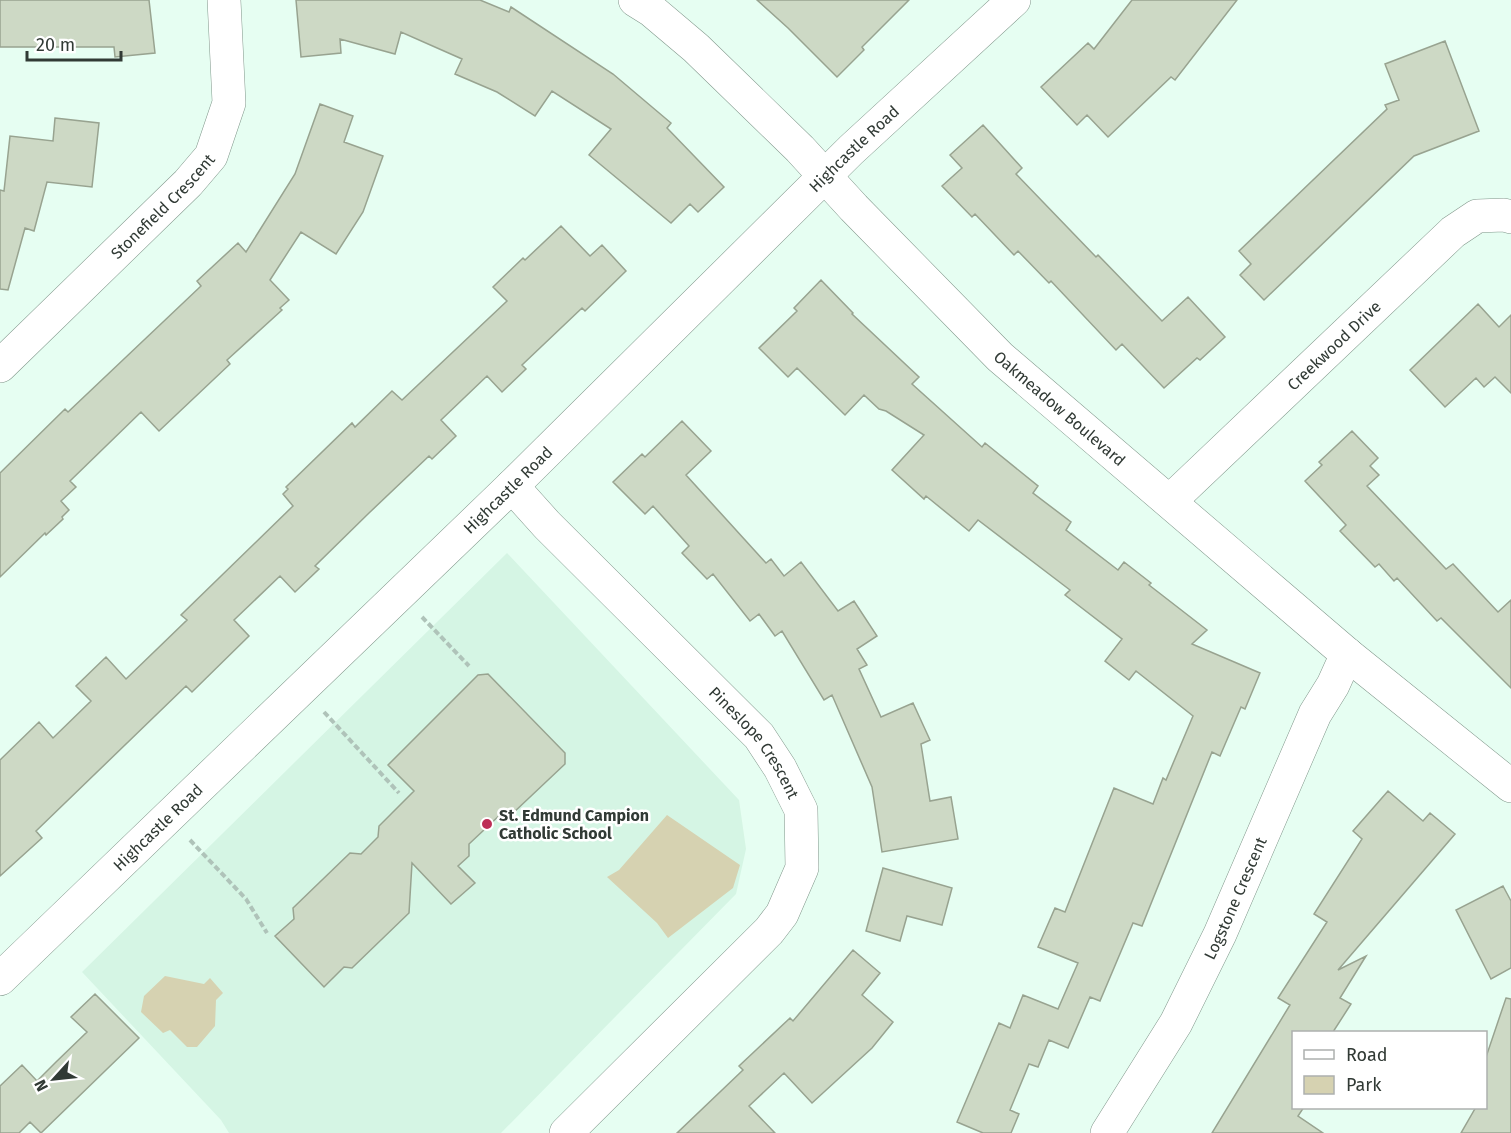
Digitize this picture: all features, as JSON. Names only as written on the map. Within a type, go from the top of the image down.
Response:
[{"type":"street","name":"Stonefield Crescent","points":[[0,366],[188,183],[211,156],[229,103],[224,0]]},
{"type":"street","name":"Oakmeadow Boulevard","points":[[635,0],[651,10],[696,48],[827,176],[854,208],[1000,357],[1347,654],[1511,786]]},
{"type":"street","name":"Highcastle Road","points":[[0,979],[512,486],[851,150],[1014,0]]},
{"type":"street","name":"Creekwood Drive","points":[[1170,501],[1453,232],[1477,216],[1511,217]]},
{"type":"street","name":"Pineslope Crescent","points":[[512,486],[547,525],[759,736],[780,768],[801,810],[802,868],[782,914],[769,931],[566,1133]]},
{"type":"street","name":"Logstone Crescent","points":[[1107,1133],[1176,1023],[1220,934],[1315,714],[1333,685],[1347,654]]},
{"type":"path","points":[[399,594],[469,666]]},
{"type":"path","points":[[302,688],[399,793]]},
{"type":"path","points":[[169,817],[246,899],[267,933]]},
{"type":"shaded area","name":"St. Edmund Campion Catholic School","points":[[507,553],[739,800],[746,849],[736,894],[501,1133],[229,1133],[221,1120],[82,972]]},
{"type":"green space","points":[[667,815],[740,865],[733,888],[668,938],[657,923],[607,877],[619,870]]},
{"type":"green space","points":[[165,976],[204,984],[210,978],[223,993],[216,1000],[215,1026],[197,1047],[187,1047],[170,1030],[163,1033],[141,1012],[144,996]]},
{"type":"building","points":[[0,0],[149,0],[155,53],[115,57],[114,47],[0,47]]},
{"type":"building","points":[[296,0],[480,0],[509,12],[511,7],[613,74],[671,123],[667,128],[724,187],[698,212],[690,204],[671,223],[589,155],[611,129],[552,91],[535,116],[497,92],[455,74],[462,59],[401,32],[395,54],[340,39],[341,53],[301,57]]},
{"type":"building","points":[[757,0],[909,0],[862,47],[864,50],[837,77]]},
{"type":"building","points":[[1132,0],[1237,0],[1175,80],[1171,77],[1108,137],[1087,115],[1077,125],[1041,87],[1088,43],[1094,49]]},
{"type":"building","points":[[1445,41],[1479,131],[1414,156],[1264,300],[1240,275],[1251,264],[1239,251],[1387,109],[1385,105],[1399,100],[1385,64]]},
{"type":"building","points":[[320,104],[353,116],[344,142],[383,156],[363,212],[336,254],[301,232],[270,280],[289,300],[280,308],[282,310],[227,360],[230,364],[159,431],[141,412],[70,481],[76,487],[61,501],[69,510],[62,517],[63,519],[46,535],[45,533],[0,577],[0,473],[65,409],[68,412],[201,286],[197,281],[238,243],[246,252],[295,174]]},
{"type":"building","points":[[55,118],[99,123],[92,187],[47,182],[34,231],[25,228],[8,290],[0,289],[0,190],[4,191],[10,136],[53,141]]},
{"type":"building","points":[[983,125],[1022,168],[1016,174],[1162,321],[1188,297],[1225,337],[1200,360],[1197,358],[1164,388],[1122,344],[1116,350],[1051,281],[1049,283],[1018,251],[1014,255],[975,214],[972,217],[942,186],[962,168],[950,155]]},
{"type":"building","points":[[561,226],[590,256],[602,245],[626,271],[585,311],[582,308],[522,365],[526,369],[502,392],[487,376],[441,420],[456,436],[432,459],[429,456],[369,513],[315,566],[319,569],[295,592],[280,576],[234,620],[249,636],[192,692],[186,686],[36,831],[42,838],[0,876],[0,760],[39,722],[53,738],[91,701],[76,686],[106,657],[126,679],[187,620],[181,615],[293,506],[283,494],[288,489],[286,487],[352,423],[355,427],[392,391],[402,400],[507,301],[493,287]]},
{"type":"building","points":[[821,280],[852,314],[919,377],[912,384],[982,447],[985,443],[1038,486],[1033,493],[1071,522],[1066,530],[1118,570],[1124,562],[1151,583],[1149,585],[1207,630],[1192,644],[1260,673],[1245,709],[1241,707],[1220,756],[1212,752],[1142,926],[1133,923],[1100,1001],[1090,997],[1068,1048],[1049,1040],[1038,1067],[1029,1064],[1010,1110],[1019,1114],[1011,1133],[983,1133],[957,1122],[999,1023],[1010,1028],[1023,995],[1058,1009],[1078,963],[1038,947],[1055,908],[1065,912],[1114,788],[1153,804],[1163,778],[1166,780],[1193,716],[1136,671],[1129,680],[1105,661],[1122,639],[1065,595],[1070,590],[978,520],[969,531],[926,496],[924,499],[892,470],[924,435],[879,409],[864,395],[845,415],[797,368],[788,377],[759,348],[797,311],[794,308]]},
{"type":"building","points":[[1478,304],[1499,327],[1511,315],[1511,393],[1495,377],[1484,387],[1476,378],[1445,407],[1410,370]]},
{"type":"building","points":[[682,421],[711,451],[686,475],[766,563],[771,559],[784,576],[801,562],[838,611],[854,601],[877,636],[857,649],[867,665],[859,669],[881,717],[913,703],[930,740],[921,744],[930,801],[951,797],[958,839],[882,852],[872,787],[832,695],[824,700],[782,631],[775,636],[759,614],[750,621],[713,574],[707,579],[682,553],[689,546],[653,506],[645,514],[613,482],[642,454],[645,457]]},
{"type":"building","points":[[1352,431],[1378,458],[1370,466],[1379,475],[1367,486],[1446,569],[1453,564],[1498,612],[1511,600],[1511,688],[1441,618],[1437,621],[1397,578],[1394,581],[1379,564],[1375,567],[1340,531],[1346,525],[1305,481],[1322,465],[1319,462]]},
{"type":"building","points":[[488,674],[565,753],[565,764],[512,814],[502,813],[469,844],[469,856],[458,866],[475,883],[451,904],[412,863],[409,913],[352,968],[344,967],[324,987],[275,936],[294,919],[293,908],[350,853],[361,854],[378,837],[379,826],[414,791],[388,765],[478,675]]},
{"type":"building","points":[[1388,791],[1423,821],[1430,813],[1455,834],[1338,970],[1366,956],[1340,998],[1351,1004],[1334,1031],[1292,1031],[1292,1109],[1303,1109],[1298,1116],[1323,1133],[1212,1133],[1290,1005],[1278,998],[1327,922],[1314,914],[1362,839],[1353,831]]},
{"type":"building","points":[[883,868],[952,888],[942,925],[907,916],[900,941],[866,931]]},
{"type":"building","points":[[1503,886],[1511,901],[1511,968],[1491,979],[1456,910]]},
{"type":"building","points":[[853,950],[880,973],[862,995],[893,1022],[872,1048],[812,1103],[784,1073],[749,1106],[775,1133],[677,1133],[743,1070],[739,1066],[790,1018],[793,1021]]},
{"type":"building","points":[[95,994],[139,1038],[41,1133],[30,1122],[19,1133],[0,1133],[0,1086],[22,1065],[37,1081],[87,1032],[71,1017]]},
{"type":"building","points":[[1506,998],[1511,999],[1511,1133],[1461,1133],[1475,1109],[1487,1109],[1487,1054]]},
{"type":"place","name":"St. Edmund Campion Catholic School","points":[[487,824]]}]
